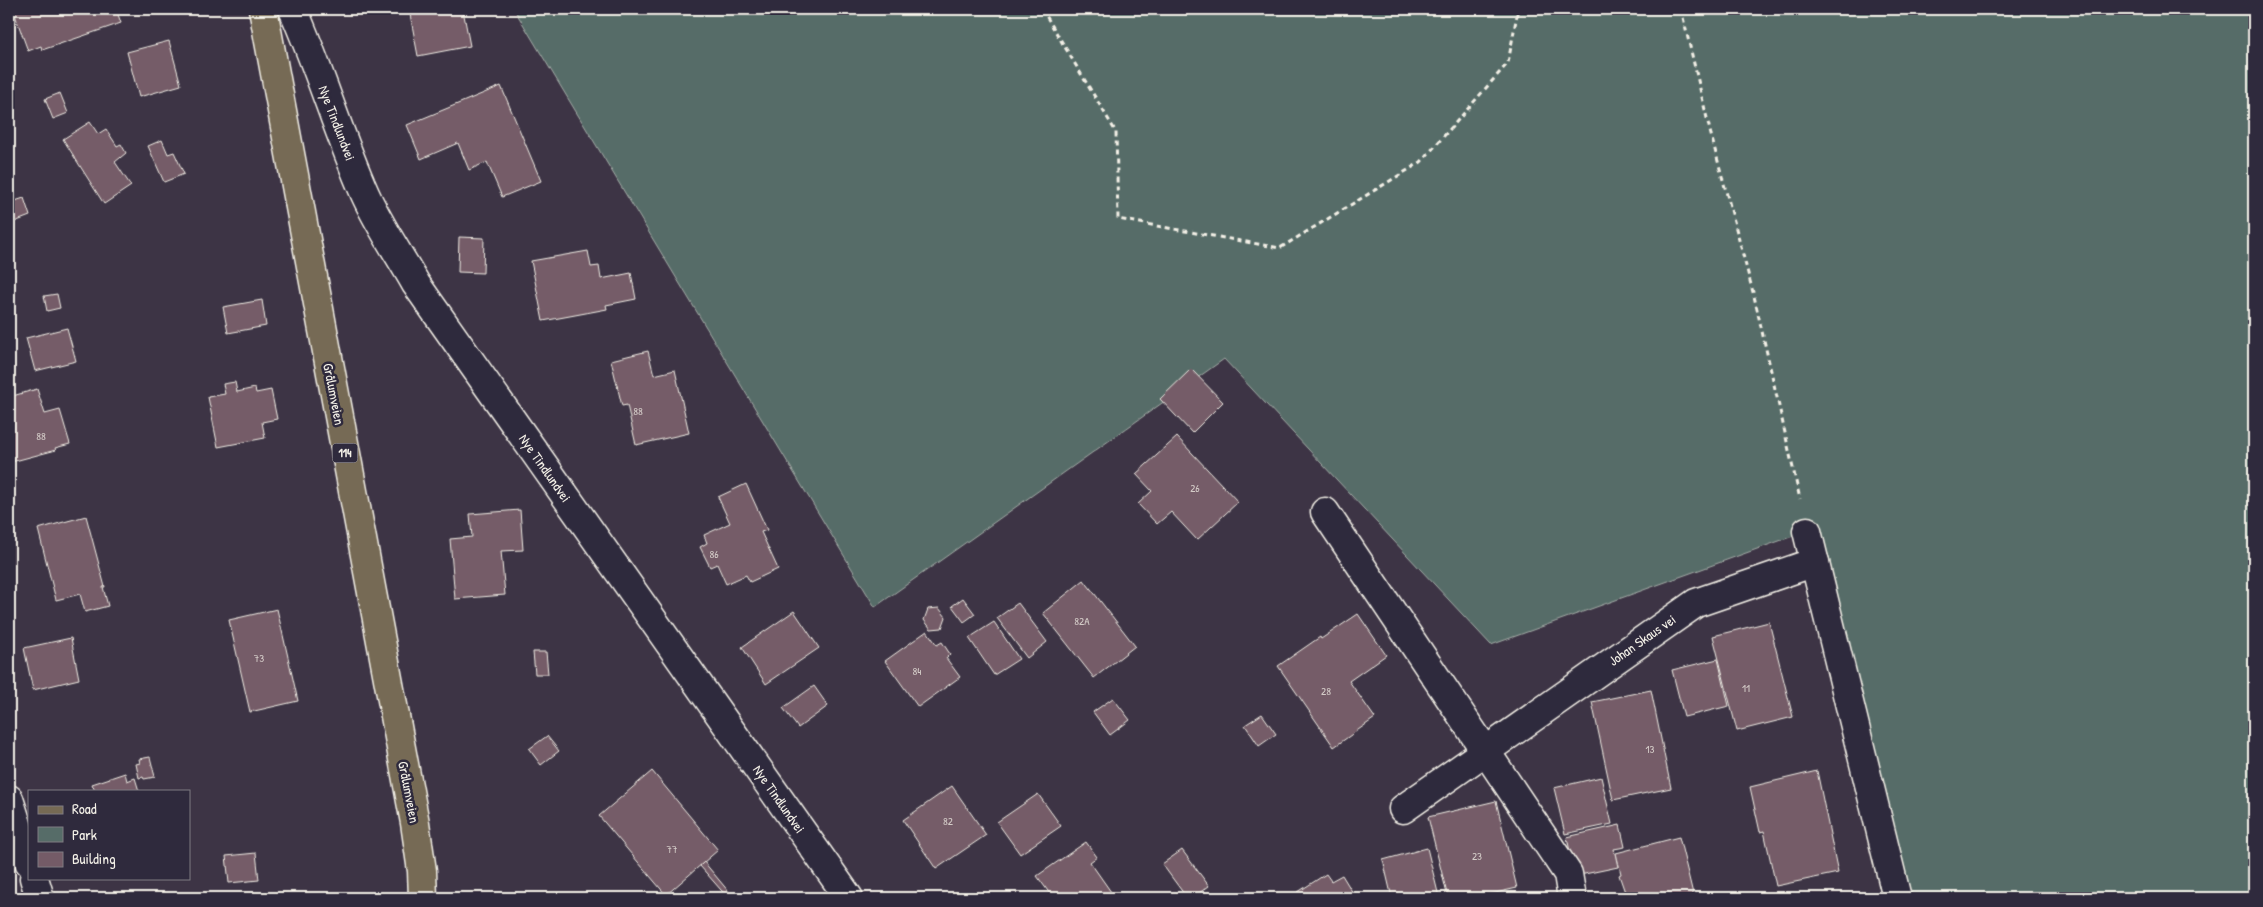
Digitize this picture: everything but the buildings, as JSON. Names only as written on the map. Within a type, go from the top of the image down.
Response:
[{"type":"main road","name":"Grålumveien","points":[[262,9],[415,822],[422,872],[423,898]]},
{"type":"street","name":"Nye Tindlundvei","points":[[293,9],[366,197],[416,284],[850,898]]},
{"type":"street","points":[[1325,512],[1568,874],[1572,898]]},
{"type":"street","points":[[1807,531],[1897,898]]},
{"type":"street","name":"Johan Skaus vei","points":[[1404,810],[1696,602],[1815,562]]},
{"type":"street","points":[[9,799],[28,859]]},
{"type":"street","points":[[35,880],[40,898]]},
{"type":"path","points":[[1042,9],[1116,132],[1118,219],[1280,248],[1420,162],[1508,63],[1518,9]]},
{"type":"path","points":[[1681,9],[1711,135],[1754,296],[1807,531]]},
{"type":"green space","points":[[514,9],[2254,9],[2254,898],[1897,898],[1807,531],[1491,645],[1224,359],[875,607]]}]
